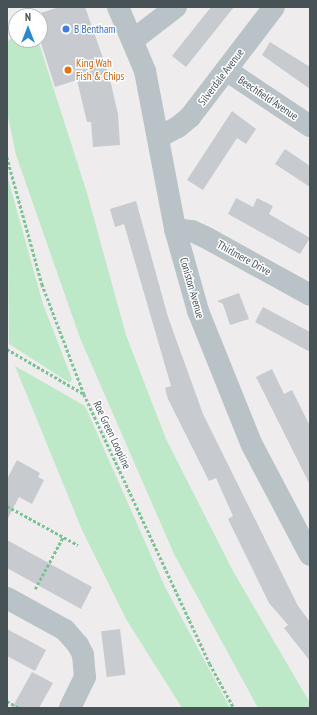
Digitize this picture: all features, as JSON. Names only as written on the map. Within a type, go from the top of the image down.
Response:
[{"type":"street","name":"Coniston Avenue","points":[[118,7],[145,71],[159,137],[175,229],[198,311],[223,379],[252,445],[310,555]]},
{"type":"street","points":[[133,40],[176,7]]},
{"type":"street","name":"Silverdale Avenue","points":[[159,137],[178,127],[190,117],[274,7]]},
{"type":"street","name":"Beechfield Avenue","points":[[226,70],[310,126]]},
{"type":"street","name":"Thirlmere Drive","points":[[175,229],[192,231],[205,237],[310,295]]},
{"type":"street","points":[[16,603],[66,630],[83,655],[85,677],[70,708]]},
{"type":"path","name":"Roe Green Loopline","points":[[7,157],[42,284],[84,394],[210,664],[234,708]]},
{"type":"path","points":[[7,349],[84,394]]},
{"type":"path","points":[[7,506],[78,545]]},
{"type":"path","points":[[16,603],[63,536]]},
{"type":"path","points":[[7,701],[19,708]]},
{"type":"green space","points":[[8,41],[8,48],[41,48],[87,193],[126,335],[166,439],[233,571],[310,703],[310,708],[258,708],[174,554],[80,338],[16,155],[7,112]]},
{"type":"green space","points":[[7,175],[43,304],[72,379],[70,383],[9,344]]},
{"type":"green space","points":[[15,366],[85,406],[165,587],[230,708],[182,708],[126,619],[82,530]]},
{"type":"building","points":[[59,7],[85,7],[109,75],[118,114],[120,145],[93,147],[91,122],[87,122],[77,80],[55,87],[43,48],[48,48],[48,11]]},
{"type":"building","points":[[211,7],[234,7],[186,67],[172,56]]},
{"type":"building","points":[[270,42],[310,67],[310,89],[262,55]]},
{"type":"building","points":[[232,111],[256,129],[246,144],[237,138],[203,190],[187,180]]},
{"type":"building","points":[[285,149],[310,166],[310,187],[275,164]]},
{"type":"building","points":[[236,198],[253,207],[257,198],[273,206],[269,214],[310,238],[300,254],[228,214]]},
{"type":"building","points":[[136,201],[168,317],[203,414],[298,606],[310,622],[310,661],[284,628],[288,625],[269,603],[228,519],[233,516],[216,478],[209,481],[168,399],[165,388],[171,386],[124,224],[115,227],[110,209]]},
{"type":"building","points":[[239,293],[249,319],[230,325],[223,304],[217,301]]},
{"type":"building","points":[[263,307],[310,332],[310,352],[255,322]]},
{"type":"building","points":[[272,369],[284,394],[292,390],[310,426],[310,485],[256,377]]},
{"type":"building","points":[[17,460],[40,473],[38,477],[44,480],[32,504],[19,497],[7,520],[7,479]]},
{"type":"building","points":[[7,540],[92,587],[81,609],[7,568]]},
{"type":"building","points":[[7,629],[46,650],[35,671],[7,656]]},
{"type":"building","points":[[120,629],[126,675],[107,677],[101,631]]},
{"type":"building","points":[[32,672],[53,683],[39,708],[12,708]]},
{"type":"place","name":"B Bentham","points":[[66,29]]},
{"type":"place","name":"King Wah Fish & Chips","points":[[68,70]]}]
